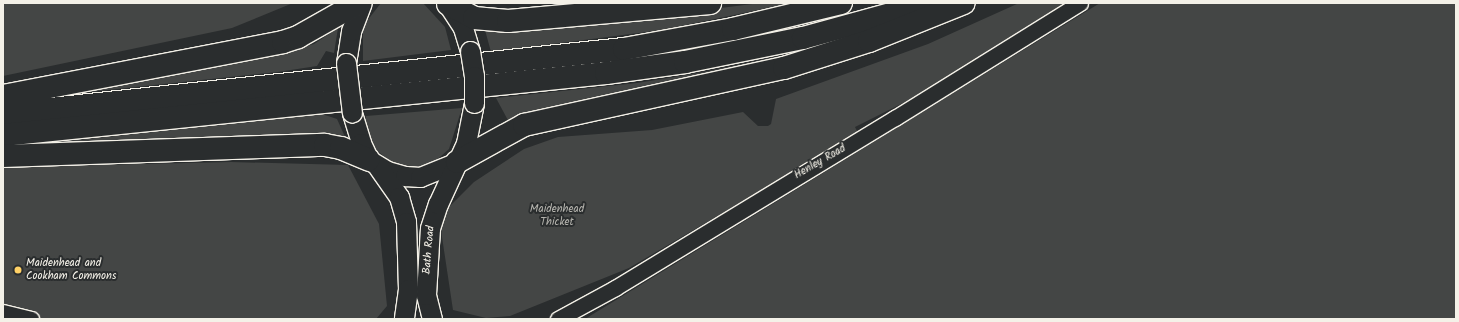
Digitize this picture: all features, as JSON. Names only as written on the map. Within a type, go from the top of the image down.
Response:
[{"type":"highway","points":[[3,96],[283,42],[298,37],[358,3]]},
{"type":"highway","points":[[448,3],[474,18],[508,21],[710,3]]},
{"type":"highway","points":[[3,114],[617,50],[733,29],[841,3]]},
{"type":"highway","points":[[3,135],[568,77],[685,62],[803,38],[931,3]]},
{"type":"highway","points":[[457,162],[524,125],[784,68],[869,41],[964,3]]},
{"type":"highway","points":[[3,156],[315,145],[341,148],[374,163]]},
{"type":"main road","name":"Bath Road","points":[[362,3],[351,31],[346,63],[352,113],[361,143],[399,197],[406,222],[408,289],[404,319]]},
{"type":"main road","name":"Bath Road","points":[[432,319],[426,295],[430,228],[436,208],[468,135],[474,103],[474,76],[470,51],[463,28],[448,3]]},
{"type":"main road","points":[[374,163],[395,174],[414,177],[438,171],[457,162]]},
{"type":"street","name":"Henley Road","points":[[558,319],[615,288],[895,118],[1080,3]]},
{"type":"street","points":[[3,312],[31,319]]},
{"type":"green space","points":[[3,3],[293,3],[232,28],[3,76]]},
{"type":"green space","points":[[381,3],[423,3],[445,27],[451,50],[363,61],[363,26]]},
{"type":"green space","points":[[760,3],[791,3],[662,30],[491,52],[485,30],[634,19]]},
{"type":"green space","name":"Maidenhead Thicket","points":[[1019,3],[1069,3],[919,95],[855,127],[858,133],[629,268],[510,316],[486,318],[453,310],[439,217],[474,182],[524,149],[558,137],[652,130],[743,112],[758,126],[768,126],[771,124],[776,99],[928,44]]},
{"type":"green space","points":[[1100,3],[1456,3],[1456,319],[585,319]]},
{"type":"green space","points":[[338,28],[334,53],[326,51],[317,66],[278,72],[70,94],[166,74],[260,59],[314,44]]},
{"type":"green space","points":[[812,49],[510,124],[496,98],[637,83],[699,73]]},
{"type":"green space","points":[[462,108],[449,149],[431,165],[398,168],[374,148],[362,130],[366,116]]},
{"type":"green space","points":[[322,114],[337,119],[346,139],[68,145],[68,141]]},
{"type":"green space","points":[[231,162],[348,165],[379,224],[387,306],[376,319],[3,319],[3,167]]},
{"type":"place","name":"Maidenhead and Cookham Commons","points":[[18,270]]}]
